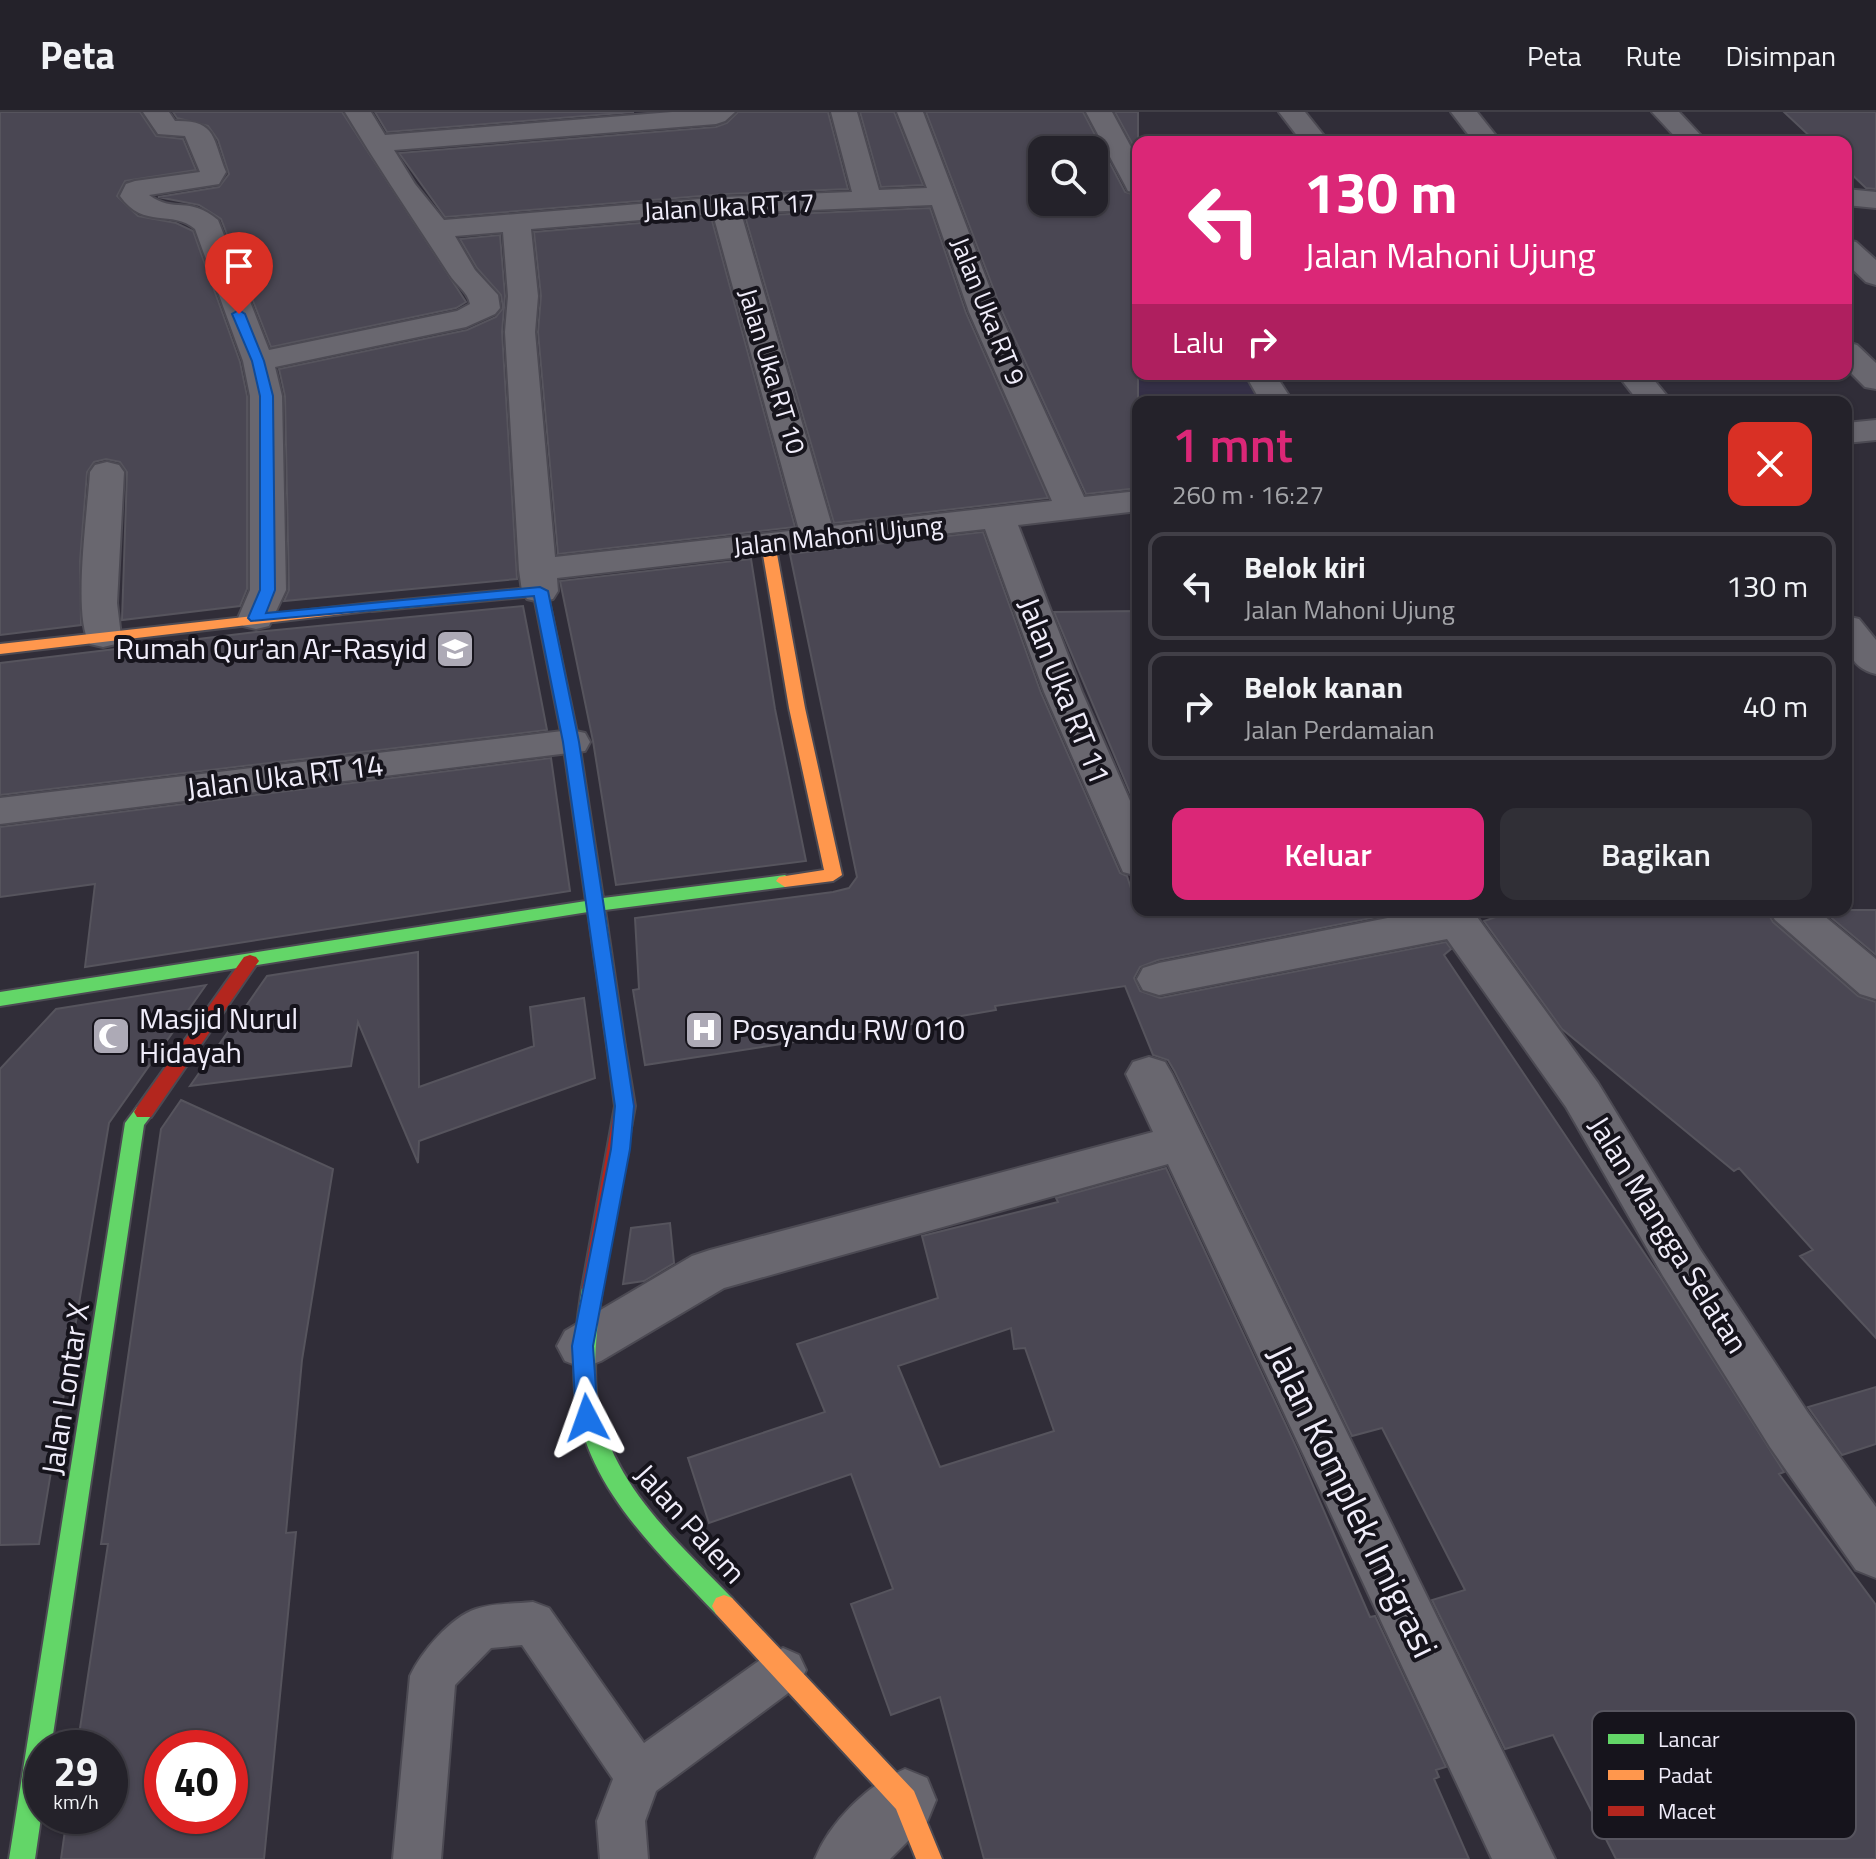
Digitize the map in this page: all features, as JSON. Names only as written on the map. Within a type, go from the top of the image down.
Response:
[{"type":"street","points":[[156,112],[167,129],[195,128],[213,172],[210,178],[195,183],[146,187],[136,190],[134,196],[155,212],[193,213],[202,218],[213,236],[247,340],[258,361],[267,409],[268,590],[256,618]]},
{"type":"street","points":[[258,361],[479,313],[485,308],[483,295],[463,274],[437,229],[404,188],[358,112]]},
{"type":"street","points":[[430,137],[516,112]]},
{"type":"street","points":[[376,144],[430,137],[505,136],[716,116],[723,115],[722,112]]},
{"type":"street","points":[[844,112],[868,200]]},
{"type":"street","name":"Jalan Uka RT 9","points":[[910,112],[984,312],[1072,508]]},
{"type":"street","points":[[1099,112],[1132,174]]},
{"type":"street","points":[[1292,112],[1311,136]]},
{"type":"street","points":[[1464,112],[1483,136]]},
{"type":"street","points":[[1665,112],[1688,136]]},
{"type":"street","name":"Jalan Uka RT 17","points":[[437,229],[516,220],[725,205],[942,196]]},
{"type":"street","points":[[1852,198],[1876,200]]},
{"type":"street","name":"Jalan Uka RT 10","points":[[725,205],[818,537]]},
{"type":"street","points":[[516,220],[523,296],[520,332],[539,581]]},
{"type":"street","points":[[1852,254],[1876,276]]},
{"type":"street","points":[[1852,357],[1876,380]]},
{"type":"street","points":[[1637,380],[1651,396]]},
{"type":"street","points":[[1852,432],[1876,430]]},
{"type":"street","points":[[103,636],[99,603],[107,472]]},
{"type":"street","name":"Jalan Mahoni Ujung","points":[[0,649],[539,581],[768,543],[1132,502]]},
{"type":"street","name":"Jalan Uka RT 11","points":[[998,517],[1039,636],[1092,765],[1132,849]]},
{"type":"street","points":[[0,999],[596,905],[833,875],[797,708],[768,543]]},
{"type":"street","name":"Jalan Palem","points":[[539,581],[571,742],[625,1106],[621,1149],[583,1346],[587,1418],[601,1462],[626,1501],[905,1800],[929,1859]]},
{"type":"street","points":[[1852,634],[1876,663]]},
{"type":"street","name":"Jalan Uka RT 14","points":[[0,811],[571,742]]},
{"type":"street","points":[[1159,979],[1452,916]]},
{"type":"street","name":"Jalan Mangga Selatan","points":[[1452,916],[1582,1095],[1739,1352],[1876,1552]]},
{"type":"street","points":[[1797,916],[1876,983]]},
{"type":"street","name":"Jalan Lontar X","points":[[22,1859],[135,1123],[162,1090],[250,961]]},
{"type":"street","name":"Jalan Komplek Imigrasi","points":[[1149,1074],[1524,1859]]},
{"type":"street","points":[[583,1346],[710,1271],[1182,1142]]},
{"type":"street","points":[[846,1859],[905,1800]]},
{"type":"lane","points":[[417,1859],[433,1676],[480,1628],[533,1623],[638,1775]]},
{"type":"lane","points":[[624,1859],[621,1821],[638,1775],[783,1670]]},
{"type":"shaded area","points":[[1131,293],[1132,380],[1253,380],[1262,396],[1132,396],[1132,482],[1078,487],[999,305]]},
{"type":"building","points":[[0,112],[140,112],[156,136],[183,139],[196,170],[125,181],[117,196],[138,216],[176,223],[193,231],[240,362],[247,396],[247,589],[240,606],[122,620],[127,472],[120,462],[106,459],[94,462],[87,472],[80,561],[81,625],[0,635]]},
{"type":"building","points":[[173,112],[342,112],[466,302],[456,308],[271,347],[221,219],[199,205],[158,197],[219,187],[229,174],[218,140],[208,126],[177,118]]},
{"type":"building","points":[[375,112],[634,112],[387,132]]},
{"type":"building","points":[[738,112],[828,112],[848,189],[725,194],[445,217],[399,153],[716,127],[727,123]]},
{"type":"building","points":[[860,112],[894,112],[923,185],[881,187]]},
{"type":"building","points":[[926,112],[1083,112],[1096,136],[1028,136],[1028,216],[1108,216],[1108,160],[1125,192],[1132,194],[1132,380],[1138,380],[1138,396],[1132,396],[1132,489],[1086,494],[1002,311]]},
{"type":"building","points":[[1115,112],[1138,112],[1138,136],[1132,136],[1132,143]]},
{"type":"building","points":[[1784,112],[1876,112],[1876,189],[1866,188],[1852,175],[1852,136],[1810,136]]},
{"type":"building","points":[[930,208],[966,313],[1048,498],[834,523],[745,216]]},
{"type":"building","points":[[711,217],[795,527],[558,554],[538,332],[541,296],[534,232]]},
{"type":"building","points":[[500,235],[505,296],[502,332],[517,579],[284,601],[289,590],[285,396],[279,369],[467,330],[496,317],[503,308],[501,295],[477,268],[460,239]]},
{"type":"building","points":[[983,532],[1041,693],[1120,873],[1127,876],[1132,891],[1132,916],[1382,916],[1158,960],[1140,967],[1134,978],[1140,991],[1160,998],[1446,942],[1451,949],[1444,955],[1659,1275],[1784,1472],[1779,1474],[1876,1605],[1876,1859],[1616,1859],[1606,1839],[1856,1839],[1856,1711],[1592,1711],[1592,1812],[1553,1735],[1505,1749],[1432,1600],[1465,1590],[1382,1428],[1352,1436],[1175,1072],[1168,1060],[1153,1055],[1125,986],[995,1006],[996,1010],[938,1020],[645,1065],[633,990],[639,989],[635,918],[833,892],[849,888],[857,877],[790,554]]},
{"type":"building","points":[[751,559],[775,709],[806,861],[616,885],[593,741],[560,581]]},
{"type":"building","points":[[523,606],[547,730],[0,795],[0,663],[256,632]]},
{"type":"building","points":[[1132,611],[1132,795],[1131,795],[1054,612]]},
{"type":"building","points":[[551,758],[570,891],[85,967],[95,884],[0,897],[0,827]]},
{"type":"building","points":[[1852,910],[1876,910],[1876,955],[1829,916],[1852,916]]},
{"type":"building","points":[[1499,916],[1770,916],[1858,996],[1876,1002],[1876,1338],[1800,1256],[1813,1250],[1739,1168],[1734,1171],[1562,1029],[1484,921]]},
{"type":"building","points":[[418,952],[419,1087],[534,1046],[530,1007],[584,998],[595,1078],[419,1141],[418,1163],[358,1022],[351,1066],[190,1086],[267,976]]},
{"type":"building","points":[[206,985],[109,1123],[39,1544],[0,1545],[0,1069],[56,1009]]},
{"type":"building","points":[[181,1100],[333,1169],[302,1360],[286,1533],[296,1532],[264,1859],[61,1859],[64,1834],[128,1834],[128,1730],[80,1730],[108,1544],[101,1544],[161,1129]]},
{"type":"building","points":[[1166,1168],[1298,1451],[1370,1617],[1375,1616],[1446,1767],[1436,1770],[1439,1777],[1434,1779],[1469,1859],[984,1859],[940,1697],[891,1715],[851,1604],[893,1589],[851,1474],[709,1523],[688,1458],[825,1412],[797,1344],[938,1298],[922,1236],[1058,1202],[1056,1198]],"holes":[[[1011,1328],[1014,1349],[1025,1348],[1054,1431],[940,1467],[898,1366]]]},
{"type":"building","points":[[670,1223],[674,1263],[644,1281],[623,1284],[631,1228]]},
{"type":"building","points":[[1876,1387],[1876,1444],[1842,1455],[1808,1407]]},
{"type":"traffic: fast","points":[[372,607],[540,591],[571,742],[616,1046]]},
{"type":"traffic: fast","points":[[0,999],[596,905],[785,881]]},
{"type":"traffic: fast","points":[[22,1859],[135,1123],[144,1112]]},
{"type":"traffic: fast","points":[[592,1288],[585,1345],[585,1393],[593,1433],[607,1468],[655,1532],[724,1606]]},
{"type":"traffic: slow","points":[[768,543],[797,708],[833,875],[785,881]]},
{"type":"traffic: slow","points":[[0,649],[372,607]]},
{"type":"traffic: slow","points":[[724,1606],[905,1800],[929,1859]]},
{"type":"traffic: jam","points":[[144,1112],[250,961]]},
{"type":"traffic: jam","points":[[592,1288],[625,1106],[616,1046]]},
{"type":"place","name":"Rumah Qur'an Ar-Rasyid","points":[[455,649]]},
{"type":"place","name":"Posyandu RW 010","points":[[704,1030]]},
{"type":"place","name":"Masjid Nurul Hidayah","points":[[111,1036]]},
{"type":"route","points":[[239,314],[258,361],[266,396],[268,590],[256,618],[540,591],[571,742],[625,1106],[621,1149],[583,1346],[587,1418]]}]
